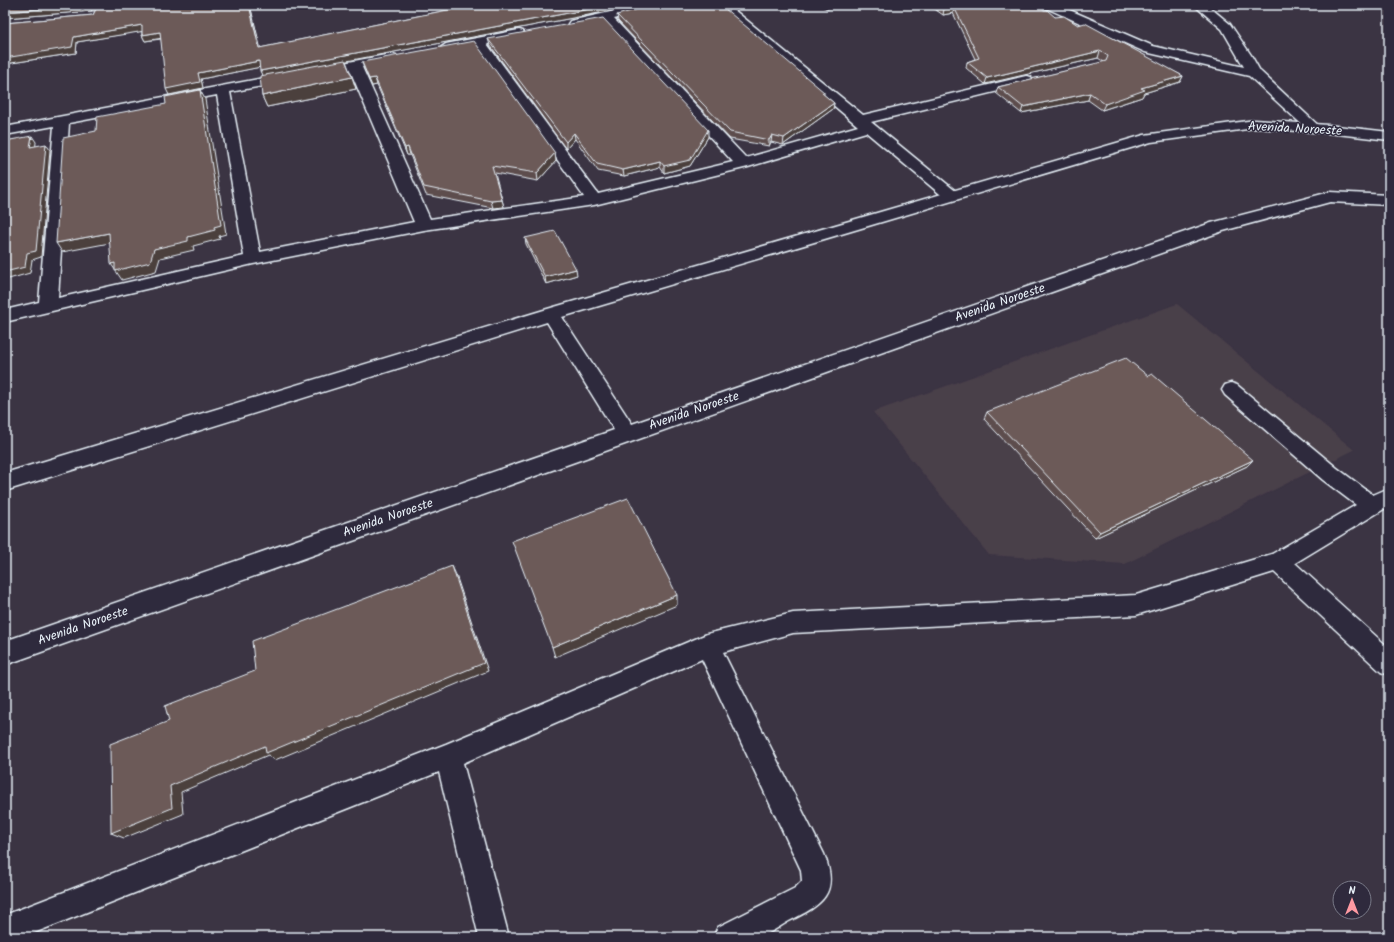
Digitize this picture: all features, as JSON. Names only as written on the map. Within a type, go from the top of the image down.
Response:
[{"type":"street","points":[[562,26],[607,18],[658,5]]},
{"type":"street","points":[[721,5],[952,196]]},
{"type":"street","points":[[1048,5],[1149,49],[1254,73]]},
{"type":"street","points":[[1200,5],[1226,27],[1246,55],[1254,73],[1314,128]]},
{"type":"street","points":[[607,18],[742,164]]},
{"type":"street","points":[[432,51],[532,32]]},
{"type":"street","points":[[479,42],[594,200]]},
{"type":"street","points":[[5,131],[223,89],[401,57]]},
{"type":"street","points":[[354,65],[424,225]]},
{"type":"street","points":[[5,316],[253,259],[424,225],[594,200],[742,164],[865,124],[1037,78]]},
{"type":"street","points":[[223,89],[253,259]]},
{"type":"street","points":[[48,305],[62,121]]},
{"type":"street","name":"Avenida Noroeste","points":[[5,482],[551,314],[1149,138],[1255,124],[1314,128],[1389,136]]},
{"type":"street","name":"Avenida Noroeste","points":[[5,653],[1217,227],[1330,197],[1389,200]]},
{"type":"street","points":[[551,314],[628,434]]},
{"type":"lane","points":[[1231,390],[1330,474],[1381,501]]},
{"type":"lane","points":[[5,930],[448,756],[707,645],[793,623],[1136,605],[1278,562],[1381,501]]},
{"type":"lane","points":[[1278,562],[1389,664]]},
{"type":"lane","points":[[707,645],[811,857],[817,878],[814,890],[805,898],[728,937]]},
{"type":"lane","points":[[448,756],[494,937]]},
{"type":"shaded area","points":[[1177,304],[1354,450],[1125,564],[989,555],[873,412]]},
{"type":"building","points":[[5,5],[86,5],[5,12]]},
{"type":"building","points":[[90,5],[249,5],[259,48],[472,5],[611,5],[260,71],[259,61],[198,73],[200,82],[166,89],[160,32],[142,35],[142,25],[74,37],[72,47],[5,58],[5,23],[93,15],[96,9]]},
{"type":"building","points":[[657,5],[661,8],[675,5],[704,5],[724,8],[824,92],[822,93],[834,103],[784,138],[772,135],[769,140],[730,132],[617,15]]},
{"type":"building","points":[[939,5],[1035,5],[1047,10],[1055,17],[1064,16],[1078,25],[1085,23],[1183,76],[1141,88],[1145,90],[1105,104],[1090,93],[1023,107],[998,87],[1106,61],[1108,56],[1100,51],[987,78],[967,62],[979,58],[954,7],[944,9]]},
{"type":"building","points":[[603,18],[708,130],[690,160],[664,166],[660,161],[623,170],[597,164],[574,133],[566,142],[488,39]]},
{"type":"building","points":[[474,41],[555,153],[537,173],[492,166],[502,200],[491,201],[424,187],[408,147],[405,148],[375,78],[369,79],[362,62]]},
{"type":"building","points":[[345,60],[352,77],[262,96],[260,76]]},
{"type":"building","points":[[200,90],[221,225],[214,227],[215,230],[188,237],[188,241],[154,249],[150,262],[115,271],[115,263],[111,264],[109,233],[56,243],[63,138],[96,131],[97,117],[166,104],[165,97]]},
{"type":"building","points":[[32,136],[30,147],[46,144],[36,251],[27,253],[25,267],[5,272],[5,141]]},
{"type":"building","points":[[555,231],[576,269],[545,277],[525,238]]},
{"type":"building","points":[[1126,358],[1148,376],[1152,374],[1253,460],[1100,532],[987,412]]},
{"type":"building","points":[[628,498],[677,595],[552,647],[512,541]]},
{"type":"building","points":[[452,566],[484,663],[266,753],[265,746],[170,786],[172,808],[111,833],[110,744],[169,721],[165,706],[255,671],[252,641]]}]
